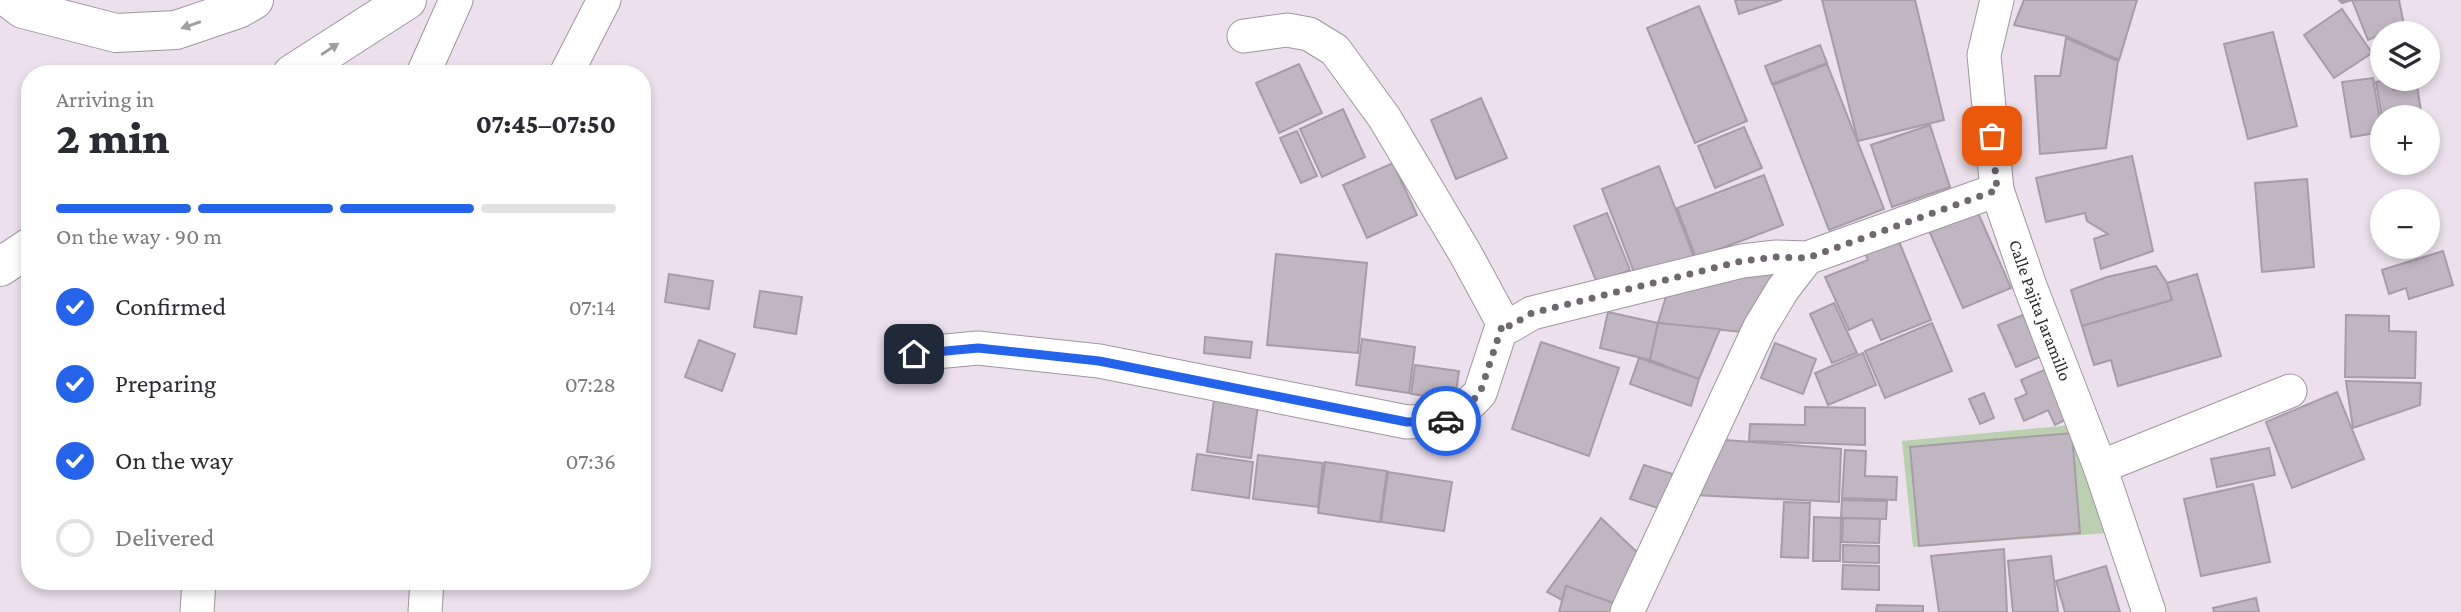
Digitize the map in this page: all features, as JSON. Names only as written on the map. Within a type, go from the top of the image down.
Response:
[{"type":"highway","points":[[11,0],[23,9],[116,33],[176,30],[238,9],[254,0]]},
{"type":"highway","points":[[306,65],[407,0]]},
{"type":"highway","points":[[0,267],[21,253]]},
{"type":"street","points":[[428,65],[456,0]]},
{"type":"street","points":[[571,65],[604,0]]},
{"type":"street","name":"Calle Pajita Jaramillo","points":[[1997,0],[1984,55],[1997,190],[2030,286],[2100,467],[2148,612]]},
{"type":"street","points":[[1244,36],[1287,30],[1309,34],[1335,50],[1384,117],[1465,253],[1503,323],[1510,326],[1532,313],[1742,261],[1776,257],[1807,258],[1997,190]]},
{"type":"street","points":[[1627,612],[1760,327],[1783,289],[1807,258]]},
{"type":"street","points":[[914,354],[978,348],[1099,361],[1407,422],[1454,420],[1480,393],[1503,323]]},
{"type":"street","points":[[2100,467],[2290,391]]},
{"type":"street","points":[[197,612],[198,590]]},
{"type":"street","points":[[425,612],[426,590]]},
{"type":"green space","points":[[2083,424],[2109,533],[1913,547],[1902,441]]},
{"type":"building","points":[[1735,0],[1782,0],[1739,14]]},
{"type":"building","points":[[1822,0],[1915,0],[1944,120],[1858,141]]},
{"type":"building","points":[[2024,0],[2137,0],[2119,60],[2066,36],[2014,25]]},
{"type":"building","points":[[2352,0],[2399,0],[2403,21],[2370,21],[2368,40]]},
{"type":"building","points":[[1699,6],[1747,121],[1695,143],[1647,28]]},
{"type":"building","points":[[2342,9],[2370,50],[2370,54],[2334,78],[2304,35]]},
{"type":"building","points":[[2273,32],[2297,126],[2248,139],[2224,44]]},
{"type":"building","points":[[2066,38],[2118,61],[2106,148],[2040,154],[2035,76],[2060,76]]},
{"type":"building","points":[[1820,45],[1827,63],[1772,84],[1765,66]]},
{"type":"building","points":[[1299,64],[1322,113],[1279,133],[1256,83]]},
{"type":"building","points":[[1827,64],[1884,209],[1829,230],[1773,85]]},
{"type":"building","points":[[2370,78],[2370,91],[2375,91],[2378,105],[2370,105],[2370,134],[2351,137],[2342,82]]},
{"type":"building","points":[[2378,91],[2418,91],[2420,105],[2380,105]]},
{"type":"building","points":[[1481,98],[1507,158],[1456,179],[1431,120]]},
{"type":"building","points":[[1343,109],[1365,157],[1322,177],[1300,129]]},
{"type":"building","points":[[1930,125],[1950,187],[1892,207],[1871,145]]},
{"type":"building","points":[[1744,127],[1762,168],[1715,188],[1698,146]]},
{"type":"building","points":[[1297,131],[1317,176],[1301,183],[1280,138]]},
{"type":"building","points":[[2132,156],[2153,251],[2101,269],[2094,239],[2108,234],[2087,221],[2085,213],[2046,222],[2036,178]]},
{"type":"building","points":[[1393,163],[1417,215],[1367,238],[1343,185]]},
{"type":"building","points":[[1659,166],[1694,257],[1637,280],[1602,189]]},
{"type":"building","points":[[1764,175],[1783,225],[1696,258],[1677,208]]},
{"type":"building","points":[[2307,179],[2314,267],[2262,272],[2255,183]]},
{"type":"building","points":[[1975,206],[2011,288],[1963,308],[1927,226]]},
{"type":"building","points":[[1607,213],[1630,270],[1597,283],[1574,226]]},
{"type":"building","points":[[1898,239],[1931,320],[1881,340],[1872,319],[1849,330],[1825,277],[1868,260],[1865,253]]},
{"type":"building","points":[[2443,251],[2453,285],[2409,299],[2406,288],[2389,294],[2382,270],[2417,259],[2440,259],[2440,252]]},
{"type":"building","points":[[1276,254],[1367,263],[1358,353],[1267,345]]},
{"type":"building","points":[[2156,266],[2167,283],[2172,300],[2082,326],[2071,290],[2107,277]]},
{"type":"building","points":[[1776,269],[1741,332],[1658,323],[1670,283]]},
{"type":"building","points":[[669,274],[713,281],[709,309],[665,302]]},
{"type":"building","points":[[2197,274],[2221,356],[2118,386],[2111,360],[2094,365],[2082,326],[2172,300],[2167,283]]},
{"type":"building","points":[[760,291],[802,297],[796,334],[754,327]]},
{"type":"building","points":[[1834,303],[1857,353],[1832,363],[1810,314]]},
{"type":"building","points":[[1608,312],[1658,323],[1650,360],[1600,348]]},
{"type":"building","points":[[2023,315],[2042,356],[2016,367],[1998,325]]},
{"type":"building","points":[[2346,315],[2389,316],[2389,331],[2416,332],[2415,378],[2345,377]]},
{"type":"building","points":[[1658,323],[1720,329],[1699,379],[1650,360]]},
{"type":"building","points":[[1932,323],[1952,371],[1885,398],[1865,351]]},
{"type":"building","points":[[1205,337],[1252,342],[1250,358],[1204,353]]},
{"type":"building","points":[[1362,339],[1415,347],[1409,393],[1356,385]]},
{"type":"building","points":[[699,340],[735,354],[722,391],[685,377]]},
{"type":"building","points":[[1541,342],[1619,368],[1589,456],[1512,429]]},
{"type":"building","points":[[1775,343],[1816,359],[1803,394],[1761,378]]},
{"type":"building","points":[[1863,353],[1876,385],[1828,405],[1815,373]]},
{"type":"building","points":[[1639,358],[1699,379],[1691,406],[1630,384]]},
{"type":"building","points":[[1415,365],[1459,371],[1455,400],[1411,394]]},
{"type":"building","points":[[2049,368],[2071,417],[2055,425],[2048,410],[2024,421],[2015,399],[2027,394],[2021,380]]},
{"type":"building","points":[[2346,381],[2421,383],[2420,405],[2353,428]]},
{"type":"building","points":[[2337,392],[2364,459],[2292,488],[2266,422]]},
{"type":"building","points":[[1984,393],[1994,418],[1980,424],[1969,399]]},
{"type":"building","points":[[1214,400],[1258,405],[1251,458],[1207,452]]},
{"type":"building","points":[[1805,407],[1865,408],[1865,445],[1749,441],[1750,424],[1805,425]]},
{"type":"building","points":[[2072,433],[2080,533],[1919,546],[1910,447]]},
{"type":"building","points":[[1713,439],[1841,449],[1839,502],[1694,495]]},
{"type":"building","points":[[2269,448],[2275,475],[2217,487],[2211,459]]},
{"type":"building","points":[[1845,450],[1866,451],[1865,476],[1897,477],[1896,500],[1842,498]]},
{"type":"building","points":[[1197,454],[1253,462],[1249,498],[1192,490]]},
{"type":"building","points":[[1258,455],[1323,463],[1318,507],[1253,499]]},
{"type":"building","points":[[1325,462],[1387,471],[1380,522],[1318,513]]},
{"type":"building","points":[[1644,465],[1679,476],[1661,509],[1630,499]]},
{"type":"building","points":[[1388,472],[1452,482],[1444,531],[1381,522]]},
{"type":"building","points":[[2253,484],[2270,562],[2201,576],[2184,499]]},
{"type":"building","points":[[1842,500],[1887,501],[1886,519],[1841,518]]},
{"type":"building","points":[[1784,502],[1810,503],[1808,558],[1781,557]]},
{"type":"building","points":[[1814,517],[1841,518],[1840,561],[1813,561]]},
{"type":"building","points":[[1601,518],[1640,555],[1616,604],[1566,586],[1562,600],[1547,592]]},
{"type":"building","points":[[1843,518],[1880,519],[1879,543],[1842,542]]},
{"type":"building","points":[[1843,545],[1879,546],[1879,563],[1843,562]]},
{"type":"building","points":[[2004,549],[2007,612],[1939,612],[1931,556]]},
{"type":"building","points":[[2051,556],[2058,612],[2013,612],[2008,561]]},
{"type":"building","points":[[1843,565],[1879,566],[1879,590],[1842,589]]},
{"type":"building","points":[[2106,566],[2120,612],[2065,612],[2056,581]]},
{"type":"building","points":[[1566,586],[1616,604],[1611,612],[1559,612]]},
{"type":"building","points":[[2256,598],[2259,612],[2214,612],[2213,608]]},
{"type":"building","points":[[1877,605],[1923,606],[1923,612],[1876,612]]},
{"type":"way so far","points":[[1446,421],[1454,420],[1480,393],[1503,323],[1510,326],[1532,313],[1559,309],[1742,261],[1776,257],[1807,258],[1997,190],[1992,136]]},
{"type":"route","points":[[914,354],[978,348],[1099,361],[1407,422],[1446,421]]}]
